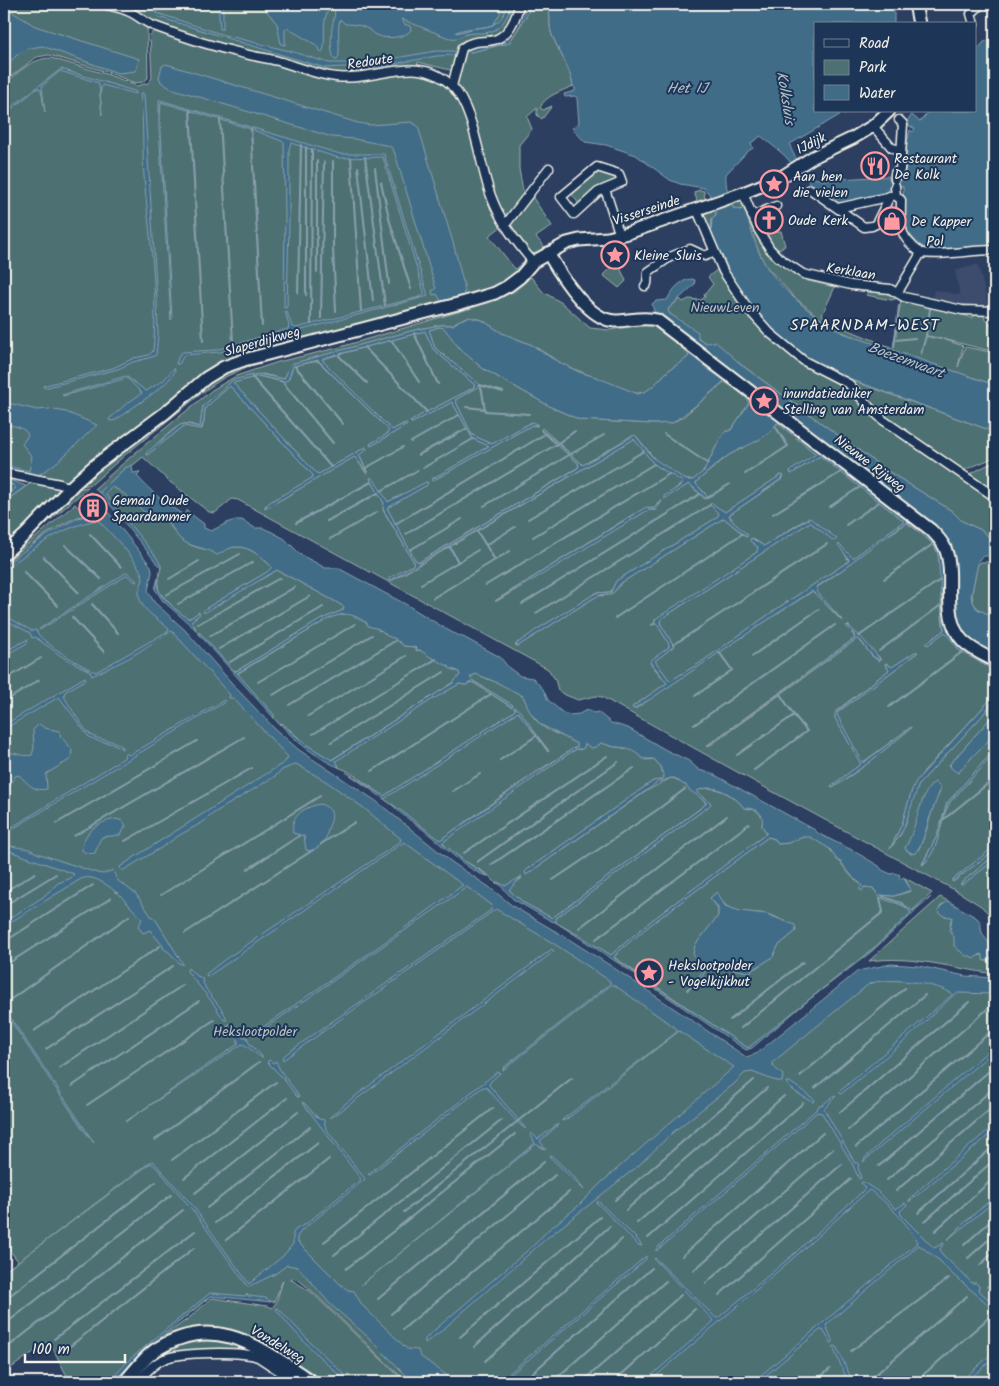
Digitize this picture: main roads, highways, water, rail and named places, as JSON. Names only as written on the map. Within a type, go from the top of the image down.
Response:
[{"type":"main road","name":"Vondelweg","points":[[125,1382],[152,1352],[168,1343],[189,1336],[213,1334],[248,1342],[312,1382]]},
{"type":"water","points":[[154,4],[157,13],[224,35],[290,51],[329,63],[358,63],[361,66],[325,68],[158,17],[154,10]]},
{"type":"water","points":[[218,4],[223,4],[223,29],[220,29]]},
{"type":"water","points":[[261,4],[382,4],[388,8],[395,9],[395,4],[501,4],[500,14],[494,24],[503,16],[506,4],[510,4],[505,20],[494,30],[467,34],[459,38],[449,38],[401,19],[404,24],[410,26],[411,30],[408,33],[391,38],[382,37],[363,27],[345,24],[340,19],[337,60],[335,60],[332,53],[331,44],[335,15],[334,8],[331,7],[326,17],[324,46],[321,52],[316,45],[287,28],[285,30],[285,45],[281,44],[277,24]]},
{"type":"water","points":[[527,4],[530,4],[527,15],[509,43],[471,52],[465,51],[465,48],[496,45],[511,38],[522,19]]},
{"type":"water","points":[[547,4],[894,4],[894,22],[814,22],[814,112],[849,112],[844,115],[843,113],[790,144],[795,157],[803,168],[814,178],[823,180],[889,176],[889,179],[899,179],[899,173],[905,172],[910,130],[913,132],[915,129],[908,125],[907,121],[912,115],[920,122],[928,112],[976,112],[976,51],[984,42],[995,37],[995,245],[931,250],[919,245],[908,232],[905,224],[903,187],[899,185],[890,186],[888,193],[838,204],[810,183],[783,154],[761,136],[751,143],[753,148],[726,174],[726,179],[733,208],[744,209],[765,264],[789,293],[811,312],[843,333],[995,385],[995,432],[836,374],[822,367],[787,342],[751,305],[731,275],[711,234],[712,218],[716,213],[710,195],[704,188],[680,184],[670,180],[636,155],[606,145],[585,142],[572,128],[579,123],[577,98],[575,96],[565,97],[564,94],[575,91],[575,88],[552,35]]},
{"type":"water","points":[[4,7],[35,26],[139,59],[136,71],[118,73],[42,46],[26,49],[4,68]]},
{"type":"water","points":[[436,51],[453,51],[456,53],[455,55],[366,67],[367,63]]},
{"type":"water","points":[[166,64],[358,123],[370,125],[411,122],[418,126],[454,246],[465,290],[462,298],[442,303],[437,294],[433,295],[432,291],[436,289],[394,151],[390,146],[332,137],[170,88],[161,82],[159,77],[162,66]]},
{"type":"water","points":[[61,69],[134,91],[136,94],[102,85],[100,94],[99,83],[60,71],[42,86],[45,113],[41,90],[38,88],[4,115],[6,111]]},
{"type":"water","points":[[140,93],[144,95],[157,301],[158,334],[156,355],[118,369],[44,388],[43,386],[46,385],[113,368],[134,358],[149,355],[153,351],[155,329],[154,285],[144,176]]},
{"type":"water","points":[[159,100],[340,154],[384,154],[428,296],[220,352],[184,355],[179,364],[176,364],[179,355],[183,352],[216,350],[288,329],[285,311],[292,326],[296,328],[420,297],[424,292],[383,157],[339,158],[291,143],[289,149],[287,307],[284,308],[284,142],[251,129],[161,102],[160,117],[171,320],[159,128]]},
{"type":"water","points":[[695,280],[694,285],[668,311],[698,332],[698,338],[706,343],[716,342],[744,367],[886,470],[952,511],[962,521],[981,530],[988,536],[995,536],[995,556],[984,556],[979,559],[971,596],[977,609],[995,617],[995,654],[969,637],[960,624],[956,612],[954,560],[951,547],[945,535],[654,311],[652,304],[656,301],[667,300],[677,286],[684,281]]},
{"type":"water","points":[[469,317],[482,320],[502,333],[532,345],[553,359],[579,372],[638,394],[651,387],[669,370],[687,358],[689,356],[687,351],[709,370],[725,380],[698,404],[672,423],[654,424],[580,420],[551,407],[482,368],[460,349],[444,328],[439,327],[429,330],[435,348],[479,384],[479,386],[455,400],[472,435],[492,444],[532,422],[538,425],[532,425],[432,481],[432,479],[489,446],[473,439],[452,402],[412,423],[410,422],[473,388],[475,385],[433,349],[425,331],[339,354],[339,356],[337,354],[322,359],[392,430],[406,423],[407,425],[371,446],[370,444],[387,434],[389,430],[318,360],[293,366],[288,380],[283,382],[284,384],[282,381],[258,376],[233,383],[316,473],[319,474],[366,447],[367,449],[359,455],[367,473],[354,457],[264,508],[270,502],[312,478],[313,475],[230,386],[205,408],[201,429],[184,426],[147,455],[146,453],[180,425],[186,424],[200,427],[203,406],[233,380],[257,374],[284,379],[291,364],[415,330],[440,325],[453,325]]},
{"type":"water","points":[[638,323],[654,324],[674,340],[655,326],[650,324],[639,325]]},
{"type":"water","points":[[174,368],[172,376],[166,383],[116,420],[110,421],[109,419],[142,393],[127,378],[62,395],[126,376],[146,391],[164,380]]},
{"type":"water","points":[[731,384],[748,397],[750,402],[758,402],[769,414],[793,433],[790,433],[777,423],[762,438],[720,461],[696,482],[707,496],[707,499],[689,484],[664,499],[664,496],[682,485],[683,482],[654,464],[634,439],[389,581],[389,578],[413,565],[414,562],[383,509],[384,503],[370,478],[373,478],[388,502],[426,482],[428,483],[387,508],[415,560],[419,562],[578,468],[578,463],[541,429],[583,465],[635,435],[653,458],[686,480],[693,480],[704,471],[720,439],[725,432],[731,430],[749,403],[746,397]]},
{"type":"water","points":[[4,402],[37,410],[49,409],[66,412],[97,425],[59,460],[35,476],[4,468],[4,465],[29,471],[32,457],[22,444],[28,435],[26,432],[18,427],[4,424]]},
{"type":"water","points":[[799,437],[919,531],[906,522],[845,568],[816,587],[817,592],[843,621],[812,591],[633,709],[632,707],[667,683],[650,661],[669,647],[657,624],[651,625],[655,623],[655,619],[757,552],[758,547],[750,541],[751,538],[764,546],[810,518],[837,539],[834,541],[810,522],[661,619],[660,623],[674,646],[655,661],[670,681],[700,663],[849,561],[839,544],[853,558],[904,521],[820,456],[791,474],[790,471],[816,454],[798,439]]},
{"type":"water","points":[[132,465],[133,473],[140,473],[137,476],[152,492],[182,514],[185,514],[187,511],[204,524],[204,528],[211,531],[229,522],[242,520],[255,528],[263,528],[272,532],[285,539],[301,555],[325,568],[338,568],[407,605],[451,632],[500,657],[509,668],[520,676],[533,678],[543,689],[548,700],[563,713],[570,715],[579,714],[587,710],[594,713],[598,712],[611,723],[628,728],[689,761],[699,770],[713,774],[815,830],[819,834],[852,850],[879,866],[882,870],[900,875],[899,878],[905,878],[911,890],[894,896],[881,895],[882,897],[902,903],[913,911],[931,897],[871,952],[811,998],[752,1048],[746,1050],[642,978],[748,1048],[875,947],[911,913],[909,909],[881,898],[873,888],[864,887],[862,891],[859,889],[862,886],[846,870],[842,863],[837,860],[830,849],[810,837],[778,844],[775,839],[768,837],[650,925],[617,953],[614,957],[615,959],[637,974],[635,974],[560,925],[611,955],[651,921],[766,834],[759,812],[744,808],[723,791],[710,788],[697,791],[697,793],[708,800],[711,804],[709,806],[556,918],[556,922],[551,921],[513,899],[497,882],[505,886],[522,876],[509,890],[524,903],[552,918],[701,808],[706,802],[676,779],[670,778],[657,783],[526,875],[525,872],[528,869],[653,781],[664,778],[661,767],[654,759],[643,759],[626,748],[613,747],[601,743],[591,748],[585,744],[583,749],[571,752],[443,842],[463,860],[488,876],[473,870],[403,815],[392,804],[440,840],[577,747],[577,744],[540,724],[530,712],[523,696],[476,674],[470,677],[473,681],[513,705],[512,707],[474,683],[459,684],[336,761],[339,767],[316,755],[291,735],[280,723],[307,745],[332,760],[453,683],[460,675],[458,671],[449,668],[449,666],[420,650],[416,650],[415,647],[404,646],[381,630],[378,631],[379,629],[368,626],[367,623],[352,615],[338,615],[326,620],[237,673],[275,716],[273,717],[198,633],[202,635],[235,672],[320,620],[343,610],[344,607],[277,570],[204,613],[205,609],[267,572],[272,567],[260,556],[246,548],[234,547],[217,555],[184,542],[166,520],[155,514],[144,512],[124,494],[111,487],[105,494],[157,558],[161,568],[100,492],[125,468]]},
{"type":"water","points":[[781,475],[784,476],[781,479],[729,515],[731,520],[748,535],[747,537],[724,518],[621,583],[613,593],[600,595],[592,599],[518,646],[515,645],[596,593],[611,592],[616,581],[716,518],[719,514],[710,505],[711,503],[725,512]]},
{"type":"water","points":[[4,478],[26,486],[4,502],[4,498],[16,488],[4,481]]},
{"type":"water","points":[[661,500],[656,510],[648,510],[495,601],[643,509],[647,507],[654,509]]},
{"type":"water","points":[[104,507],[151,566],[152,572],[148,591],[154,602],[185,630],[275,729],[299,750],[376,801],[453,863],[489,887],[514,907],[611,966],[746,1057],[756,1054],[858,971],[891,964],[919,966],[965,976],[995,978],[995,994],[955,994],[900,1045],[841,1094],[840,1091],[953,994],[935,987],[911,982],[888,981],[869,984],[773,1062],[773,1066],[783,1075],[782,1082],[752,1072],[745,1073],[734,1084],[672,1133],[638,1166],[547,1238],[425,1343],[425,1339],[438,1327],[535,1244],[548,1230],[577,1207],[602,1182],[734,1067],[679,1031],[562,1121],[677,1032],[677,1029],[614,985],[611,985],[503,1070],[503,1068],[610,984],[610,981],[556,945],[496,909],[283,1060],[282,1058],[286,1054],[491,910],[492,905],[467,887],[253,1036],[253,1034],[463,885],[404,842],[207,977],[206,974],[224,960],[400,842],[401,839],[365,809],[327,782],[296,764],[282,770],[203,822],[121,870],[120,867],[133,858],[285,762],[288,757],[233,698],[229,698],[230,695],[172,631],[129,658],[92,676],[90,671],[64,658],[35,637],[32,638],[30,633],[4,619],[4,615],[32,631],[36,630],[53,647],[96,672],[170,630],[150,614],[142,604],[139,593],[143,577],[139,567],[98,520],[72,527],[48,539],[4,570],[4,566],[48,535],[79,518],[98,513],[96,509],[99,512]]},
{"type":"water","points":[[925,534],[935,544],[941,556],[945,617],[948,631],[956,644],[964,652],[995,669],[995,671],[959,650],[945,632],[928,645],[926,644],[944,630],[938,554],[934,544],[923,535]]},
{"type":"water","points":[[127,572],[137,581],[135,582],[127,575],[39,629]]},
{"type":"water","points":[[158,578],[158,588],[161,595],[175,609],[189,619],[199,612],[200,614],[191,621],[195,629],[163,601],[155,589]]},
{"type":"water","points":[[847,625],[861,637],[881,660],[871,654],[858,638],[706,747],[855,638]]},
{"type":"water","points":[[28,639],[27,643],[4,656],[4,652]]},
{"type":"water","points":[[918,652],[838,712],[837,715],[863,763],[911,727],[910,729],[867,764],[831,788],[831,786],[861,764],[835,718],[835,713],[889,670],[885,663],[892,667]]},
{"type":"water","points":[[85,677],[85,680],[65,692],[64,696],[80,723],[91,735],[99,739],[115,742],[123,747],[122,749],[114,744],[89,737],[59,697],[4,729],[4,725]]},
{"type":"water","points":[[995,692],[995,699],[982,716],[919,784],[903,830],[890,849],[902,824],[916,781],[990,700]]},
{"type":"water","points":[[224,700],[225,702],[4,834],[4,832],[124,758],[125,753],[129,755],[133,753]]},
{"type":"water","points":[[514,707],[520,711],[549,752],[518,712],[384,799],[346,772],[384,796],[513,712],[515,710]]},
{"type":"water","points":[[995,713],[995,734],[958,773],[951,768],[950,764]]},
{"type":"water","points":[[39,724],[45,728],[59,731],[61,737],[72,749],[71,759],[46,774],[47,789],[35,788],[19,775],[15,776],[8,789],[4,789],[4,754],[32,755],[34,748],[33,730]]},
{"type":"water","points":[[995,749],[995,753],[950,802],[933,851],[922,865],[937,836],[947,803]]},
{"type":"water","points":[[935,782],[941,788],[922,840],[914,854],[905,848],[926,793]]},
{"type":"water","points":[[320,804],[328,808],[332,814],[327,835],[320,846],[311,851],[306,850],[304,836],[293,833],[294,821],[304,810]]},
{"type":"water","points":[[116,819],[123,821],[126,826],[120,835],[102,837],[95,853],[88,853],[82,850],[85,838],[93,828],[104,822]]},
{"type":"water","points":[[4,845],[29,849],[97,873],[103,874],[113,870],[117,880],[136,894],[151,916],[156,920],[183,964],[180,964],[163,948],[150,930],[143,933],[138,927],[142,919],[117,892],[115,893],[115,891],[103,883],[90,878],[81,879],[4,926],[4,922],[43,897],[58,883],[71,878],[74,874],[4,849]]},
{"type":"water","points":[[995,846],[995,850],[952,882],[952,880]]},
{"type":"water","points":[[995,855],[995,860],[963,884],[960,884]]},
{"type":"water","points":[[717,892],[725,906],[740,911],[766,914],[795,925],[796,931],[778,946],[773,957],[749,972],[711,965],[707,967],[700,981],[687,991],[698,979],[705,966],[697,962],[693,954],[695,945],[718,916],[718,907],[710,898]]},
{"type":"water","points":[[948,901],[977,918],[981,923],[984,937],[990,944],[995,945],[995,968],[993,968],[989,960],[992,958],[988,958],[988,961],[983,960],[983,955],[981,954],[973,959],[954,946],[954,937],[950,931],[952,917],[943,916],[938,911]]},
{"type":"water","points":[[552,949],[554,951],[544,959],[329,1118],[346,1103]]},
{"type":"water","points":[[188,968],[202,978],[203,984],[222,1009],[227,1020],[224,1020],[187,971]]},
{"type":"water","points":[[4,1008],[94,1143],[4,1011]]},
{"type":"water","points":[[230,1024],[243,1037],[247,1037],[249,1043],[262,1058],[242,1044],[125,1122],[238,1044],[238,1040],[227,1025]]},
{"type":"water","points":[[995,1045],[995,1050],[863,1162],[880,1144]]},
{"type":"water","points":[[269,1060],[273,1063],[276,1061],[281,1072],[299,1097],[267,1062]]},
{"type":"water","points":[[497,1072],[500,1073],[489,1085],[526,1129],[518,1123],[486,1087],[483,1087],[370,1175],[368,1174]]},
{"type":"water","points":[[786,1082],[790,1082],[815,1101],[813,1102],[798,1094]]},
{"type":"water","points":[[835,1095],[824,1109],[855,1163],[859,1163],[858,1167],[861,1178],[859,1179],[852,1163],[822,1113],[817,1112],[656,1251],[818,1108],[819,1105],[822,1105]]},
{"type":"water","points":[[302,1102],[319,1119],[324,1120],[326,1129],[365,1179],[301,1231],[297,1237],[298,1242],[340,1284],[348,1290],[354,1291],[362,1305],[407,1349],[418,1350],[420,1356],[456,1382],[421,1382],[408,1377],[367,1336],[331,1305],[298,1267],[287,1265],[275,1274],[248,1287],[195,1213],[151,1163],[4,1272],[153,1161],[193,1206],[249,1284],[283,1256],[293,1244],[293,1233],[295,1230],[307,1223],[361,1179]]},
{"type":"water","points":[[558,1124],[540,1141],[546,1150],[536,1144],[361,1285],[535,1143],[531,1133],[538,1139]]},
{"type":"water","points":[[995,1124],[995,1130],[909,1202],[921,1188]]},
{"type":"water","points":[[551,1155],[574,1177],[584,1190],[550,1157]]},
{"type":"water","points":[[863,1182],[877,1191],[896,1209],[905,1203],[907,1205],[900,1211],[901,1215],[934,1248],[944,1243],[940,1249],[942,1254],[972,1283],[976,1283],[979,1286],[978,1290],[995,1305],[995,1310],[919,1245],[827,1324],[826,1326],[833,1342],[831,1343],[823,1330],[820,1330],[758,1382],[753,1382],[917,1243],[910,1230],[896,1214],[869,1190],[649,1382],[644,1382],[714,1321],[655,1258],[718,1318],[795,1253],[862,1192],[865,1188],[861,1183]]},
{"type":"water","points":[[995,1196],[995,1201],[947,1240],[964,1223]]},
{"type":"water","points":[[598,1201],[642,1246],[638,1245],[597,1203]]},
{"type":"water","points":[[646,1256],[646,1259],[636,1268],[502,1382],[499,1382]]},
{"type":"water","points":[[210,1293],[245,1296],[247,1294],[248,1296],[266,1298],[271,1302],[210,1296],[137,1357],[114,1382],[109,1382],[129,1360]]},
{"type":"water","points":[[278,1308],[352,1382],[347,1382],[292,1329],[276,1309]]},
{"type":"water","points":[[836,1346],[853,1382],[848,1382],[833,1347]]},
{"type":"water","points":[[995,1351],[995,1357],[966,1382],[960,1382]]},
{"type":"waterway","points":[[190,110],[203,341]]},
{"type":"waterway","points":[[220,120],[233,342]]},
{"type":"waterway","points":[[251,129],[262,326]]},
{"type":"waterway","points":[[298,293],[301,145]]},
{"type":"waterway","points":[[306,147],[306,295]]},
{"type":"waterway","points":[[311,324],[312,149]]},
{"type":"waterway","points":[[365,157],[385,305]]},
{"type":"waterway","points":[[351,158],[361,311]]},
{"type":"waterway","points":[[317,161],[317,272]]},
{"type":"waterway","points":[[333,161],[333,249],[336,311]]},
{"type":"waterway","points":[[321,318],[324,162]]},
{"type":"waterway","points":[[358,167],[373,301]]},
{"type":"waterway","points":[[375,168],[389,284]]},
{"type":"waterway","points":[[381,182],[390,222],[411,289]]},
{"type":"waterway","name":"Boezemvaart","points":[[895,340],[899,306]]},
{"type":"waterway","points":[[930,309],[926,336],[941,339]]},
{"type":"waterway","points":[[414,333],[438,384]]},
{"type":"waterway","name":"Boezemvaart","points":[[921,354],[926,336]]},
{"type":"waterway","name":"Boezemvaart","points":[[894,346],[895,340],[915,338]]},
{"type":"waterway","points":[[392,341],[419,382]]},
{"type":"waterway","points":[[364,347],[427,412]]},
{"type":"waterway","points":[[339,356],[367,383]]},
{"type":"waterway","points":[[295,366],[343,424]]},
{"type":"waterway","points":[[252,377],[331,467]]},
{"type":"waterway","points":[[284,384],[333,443]]},
{"type":"waterway","points":[[480,385],[485,411],[529,414]]},
{"type":"waterway","points":[[480,385],[503,392]]},
{"type":"waterway","points":[[466,407],[484,409]]},
{"type":"waterway","points":[[411,442],[459,415]]},
{"type":"waterway","points":[[745,474],[788,446],[775,426]]},
{"type":"waterway","points":[[418,455],[466,429]]},
{"type":"waterway","points":[[558,443],[575,431]]},
{"type":"waterway","points":[[395,524],[545,434]]},
{"type":"waterway","points":[[664,434],[707,463]]},
{"type":"waterway","points":[[571,454],[604,435]]},
{"type":"waterway","points":[[423,468],[473,439]]},
{"type":"waterway","points":[[406,534],[557,444]]},
{"type":"waterway","points":[[366,468],[403,447]]},
{"type":"waterway","points":[[528,519],[644,451]]},
{"type":"waterway","points":[[484,506],[569,455]]},
{"type":"waterway","points":[[533,537],[654,464]]},
{"type":"waterway","points":[[381,491],[418,470]]},
{"type":"waterway","points":[[773,514],[841,472]]},
{"type":"waterway","points":[[486,585],[669,474]]},
{"type":"waterway","points":[[296,523],[371,482]]},
{"type":"waterway","points":[[707,498],[730,484]]},
{"type":"waterway","points":[[829,507],[860,487]]},
{"type":"waterway","points":[[327,521],[378,493]]},
{"type":"waterway","points":[[522,604],[700,494]]},
{"type":"waterway","points":[[846,525],[879,502]]},
{"type":"waterway","points":[[536,613],[710,505]]},
{"type":"waterway","points":[[330,539],[377,512]]},
{"type":"waterway","points":[[410,550],[462,519]]},
{"type":"waterway","points":[[486,545],[515,527]]},
{"type":"waterway","points":[[433,598],[495,560],[477,531]]},
{"type":"waterway","points":[[90,534],[121,567]]},
{"type":"waterway","points":[[615,618],[742,534]]},
{"type":"waterway","points":[[673,645],[827,544]]},
{"type":"waterway","points":[[884,579],[933,544]]},
{"type":"waterway","points":[[65,545],[101,579]]},
{"type":"waterway","points":[[421,584],[458,562],[450,547]]},
{"type":"waterway","points":[[458,562],[478,550]]},
{"type":"waterway","points":[[495,560],[510,551]]},
{"type":"waterway","points":[[166,595],[240,554]]},
{"type":"waterway","points":[[44,557],[79,593]]},
{"type":"waterway","points":[[169,579],[199,561]]},
{"type":"waterway","points":[[178,604],[253,562]]},
{"type":"waterway","points":[[24,572],[58,606]]},
{"type":"waterway","points":[[198,624],[280,578]]},
{"type":"waterway","points":[[859,636],[940,580]]},
{"type":"waterway","points":[[210,636],[295,587]]},
{"type":"waterway","points":[[219,649],[310,596]]},
{"type":"waterway","points":[[92,604],[118,633]]},
{"type":"waterway","points":[[879,651],[941,605]]},
{"type":"waterway","points":[[230,662],[323,607]]},
{"type":"waterway","points":[[752,656],[819,609]]},
{"type":"waterway","points":[[72,617],[104,652]]},
{"type":"waterway","points":[[258,682],[355,624]]},
{"type":"waterway","points":[[694,725],[835,625]]},
{"type":"waterway","points":[[273,695],[372,635]]},
{"type":"waterway","points":[[289,705],[395,641]]},
{"type":"waterway","points":[[695,696],[732,670],[719,652]]},
{"type":"waterway","points":[[889,707],[962,652]]},
{"type":"waterway","points":[[308,716],[406,656]]},
{"type":"waterway","points":[[4,680],[41,658]]},
{"type":"waterway","points":[[313,734],[436,659]]},
{"type":"waterway","points":[[331,742],[444,672]]},
{"type":"waterway","points":[[4,702],[39,680]]},
{"type":"waterway","points":[[372,771],[491,694]]},
{"type":"waterway","points":[[754,770],[807,731],[780,694]]},
{"type":"waterway","points":[[737,755],[794,715]]},
{"type":"waterway","points":[[500,760],[536,736]]},
{"type":"waterway","points":[[74,836],[244,737]]},
{"type":"waterway","points":[[57,823],[197,741]]},
{"type":"waterway","points":[[464,853],[607,756]]},
{"type":"waterway","points":[[477,862],[618,762]]},
{"type":"waterway","points":[[125,841],[252,768]]},
{"type":"waterway","points":[[491,865],[634,768]]},
{"type":"waterway","points":[[453,791],[480,774]]},
{"type":"waterway","points":[[944,819],[995,778]]},
{"type":"waterway","points":[[553,880],[685,789]]},
{"type":"waterway","points":[[161,895],[320,796]]},
{"type":"waterway","points":[[989,808],[995,802]]},
{"type":"waterway","points":[[579,928],[727,816]]},
{"type":"waterway","points":[[321,844],[355,822]]},
{"type":"waterway","points":[[596,939],[749,824]]},
{"type":"waterway","points":[[248,869],[299,836]]},
{"type":"waterway","points":[[185,933],[313,850]]},
{"type":"waterway","points":[[4,892],[35,873]]},
{"type":"waterway","points":[[4,906],[56,874]]},
{"type":"waterway","points":[[4,942],[93,885]]},
{"type":"waterway","points":[[4,966],[111,898]]},
{"type":"waterway","points":[[741,1028],[883,912],[880,898]]},
{"type":"waterway","points":[[11,999],[129,916]]},
{"type":"waterway","points":[[34,1031],[160,946]]},
{"type":"waterway","points":[[730,1020],[803,962]]},
{"type":"waterway","points":[[46,1049],[173,966]]},
{"type":"waterway","points":[[59,1068],[183,985]]},
{"type":"waterway","points":[[800,1076],[905,988]]},
{"type":"waterway","points":[[815,1088],[925,995]]},
{"type":"waterway","points":[[72,1086],[199,1001]]},
{"type":"waterway","points":[[840,1112],[969,1002]]},
{"type":"waterway","points":[[848,1130],[992,1005]]},
{"type":"waterway","points":[[87,1105],[214,1020]]},
{"type":"waterway","points":[[856,1147],[995,1028]]},
{"type":"waterway","points":[[155,1140],[259,1062]]},
{"type":"waterway","points":[[879,1166],[995,1066]]},
{"type":"waterway","points":[[404,1212],[572,1078]]},
{"type":"waterway","points":[[615,1200],[754,1080]]},
{"type":"waterway","points":[[172,1160],[276,1082]]},
{"type":"waterway","points":[[887,1180],[995,1087]]},
{"type":"waterway","points":[[626,1210],[767,1088]]},
{"type":"waterway","points":[[637,1223],[784,1096]]},
{"type":"waterway","points":[[184,1178],[287,1098]]},
{"type":"waterway","points":[[648,1238],[803,1103]]},
{"type":"waterway","points":[[896,1191],[995,1105]]},
{"type":"waterway","points":[[324,1242],[493,1108]]},
{"type":"waterway","points":[[195,1193],[298,1112]]},
{"type":"waterway","points":[[334,1255],[502,1120]]},
{"type":"waterway","points":[[207,1208],[310,1127]]},
{"type":"waterway","points":[[682,1256],[823,1133]]},
{"type":"waterway","points":[[346,1269],[515,1134]]},
{"type":"waterway","points":[[215,1223],[318,1143]]},
{"type":"waterway","points":[[918,1213],[995,1145]]},
{"type":"waterway","points":[[694,1270],[833,1149]]},
{"type":"waterway","points":[[226,1240],[329,1159]]},
{"type":"waterway","points":[[924,1222],[995,1159]]},
{"type":"waterway","points":[[378,1299],[544,1162]]},
{"type":"waterway","points":[[706,1283],[842,1164]]},
{"type":"waterway","points":[[391,1314],[555,1175]]},
{"type":"waterway","points":[[935,1231],[995,1177]]},
{"type":"waterway","points":[[719,1295],[851,1179]]},
{"type":"waterway","points":[[4,1300],[156,1182]]},
{"type":"waterway","points":[[403,1329],[569,1192]]},
{"type":"waterway","points":[[4,1325],[171,1195]]},
{"type":"waterway","points":[[4,1350],[183,1210]]},
{"type":"waterway","points":[[460,1337],[600,1217]]},
{"type":"waterway","points":[[964,1245],[995,1217]]},
{"type":"waterway","points":[[474,1347],[610,1226]]},
{"type":"waterway","points":[[54,1339],[195,1231]]},
{"type":"waterway","points":[[968,1258],[995,1234]]},
{"type":"waterway","points":[[485,1361],[622,1239]]},
{"type":"waterway","points":[[69,1347],[194,1248]]},
{"type":"waterway","points":[[980,1265],[995,1251]]},
{"type":"waterway","points":[[522,1382],[652,1268]]},
{"type":"waterway","points":[[851,1351],[949,1278]]},
{"type":"waterway","points":[[987,1287],[995,1280]]},
{"type":"waterway","points":[[552,1382],[666,1281]]},
{"type":"waterway","points":[[582,1382],[681,1295]]},
{"type":"waterway","points":[[874,1376],[967,1296]]},
{"type":"waterway","points":[[613,1382],[695,1309]]},
{"type":"waterway","points":[[915,1382],[993,1314]]},
{"type":"waterway","points":[[814,1382],[830,1369]]},
{"type":"waterway","points":[[832,1382],[837,1378]]},
{"type":"place","name":"Restaurant De Kolk","points":[[875,166]]},
{"type":"place","name":"Aan hen die vielen","points":[[774,184]]},
{"type":"place","name":"Oude Kerk","points":[[769,220]]},
{"type":"place","name":"De Kapper","points":[[892,221]]},
{"type":"place","name":"Kleine Sluis","points":[[615,255]]},
{"type":"place","name":"inundatieduiker Stelling van Amsterdam","points":[[764,401]]},
{"type":"place","name":"Gemaal Oude Spaardammer","points":[[93,508]]},
{"type":"place","name":"Hekslootpolder - Vogelkijkhut","points":[[649,973]]},
{"type":"district","name":"SPAARNDAM-WEST","points":[[865,324]]},
{"type":"water label","name":"Het IJ","points":[[687,88]]},
{"type":"water label","name":"Kolksluis","points":[[786,98]]},
{"type":"park label","name":"NieuwLeven","points":[[725,307]]},
{"type":"park label","name":"Hekslootpolder","points":[[255,1031]]}]
